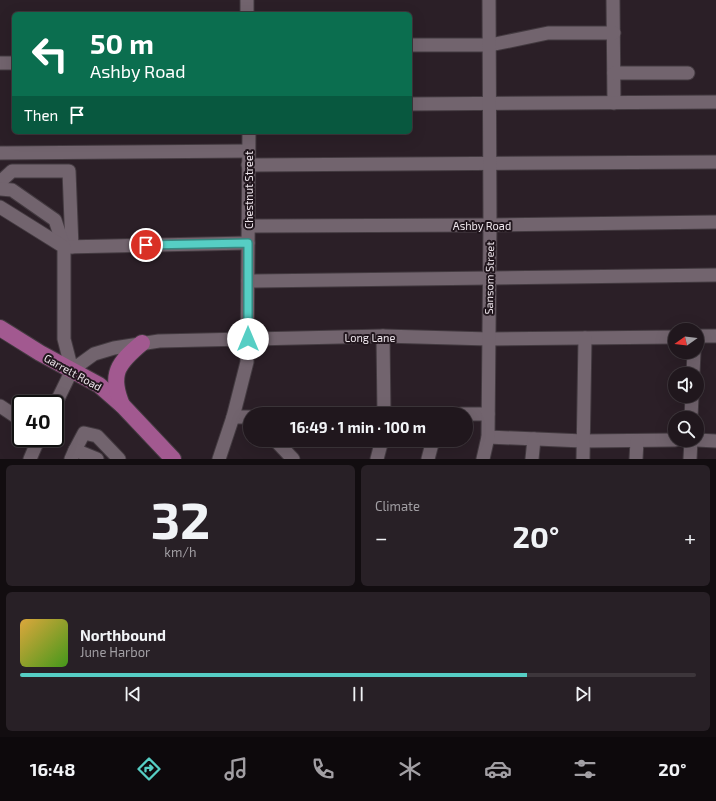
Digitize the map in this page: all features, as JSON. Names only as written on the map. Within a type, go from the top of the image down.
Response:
[{"type":"main road","name":"Garrett Road","points":[[0,328],[40,354],[99,385],[123,406],[173,459]]},
{"type":"main road","points":[[123,406],[117,393],[116,374],[122,362],[142,343]]},
{"type":"street","points":[[247,0],[247,12]]},
{"type":"street","name":"Sansom Street","points":[[483,459],[488,437],[490,225],[489,0]]},
{"type":"street","points":[[614,0],[614,102]]},
{"type":"street","points":[[412,45],[490,45],[548,33],[614,33]]},
{"type":"street","points":[[0,63],[12,63]]},
{"type":"street","points":[[614,73],[688,74]]},
{"type":"street","points":[[412,104],[716,102]]},
{"type":"street","name":"Chestnut Street","points":[[219,459],[234,417],[247,362],[249,134]]},
{"type":"street","points":[[0,153],[248,152]]},
{"type":"street","points":[[248,165],[716,162]]},
{"type":"street","points":[[0,182],[6,171],[69,171],[68,247],[64,339],[72,370],[60,395]]},
{"type":"street","points":[[0,189],[12,190],[55,220],[68,247]]},
{"type":"street","points":[[0,207],[68,247],[248,243]]},
{"type":"street","name":"Ashby Road","points":[[248,226],[716,222]]},
{"type":"street","points":[[248,282],[489,277],[716,275]]},
{"type":"street","points":[[383,336],[384,407]]},
{"type":"street","name":"Long Lane","points":[[72,370],[94,354],[103,351],[142,343],[178,340],[383,336],[488,339],[668,337]]},
{"type":"street","points":[[704,336],[716,336]]},
{"type":"street","points":[[582,459],[585,338]]},
{"type":"street","points":[[0,406],[12,414]]},
{"type":"street","points":[[473,414],[488,414]]},
{"type":"street","points":[[234,417],[243,417]]},
{"type":"street","points":[[97,459],[73,454],[84,433],[97,436],[119,459]]},
{"type":"street","points":[[488,437],[583,441],[668,440]]},
{"type":"street","points":[[532,459],[534,439]]},
{"type":"street","points":[[636,459],[637,440]]},
{"type":"street","points":[[704,440],[716,441]]},
{"type":"street","points":[[30,459],[35,447]]},
{"type":"street","points":[[282,447],[293,459]]},
{"type":"street","points":[[377,459],[380,447]]},
{"type":"street","points":[[428,459],[431,447]]},
{"type":"street","points":[[690,459],[691,447]]},
{"type":"route","points":[[146,245],[248,243],[248,339]]}]
